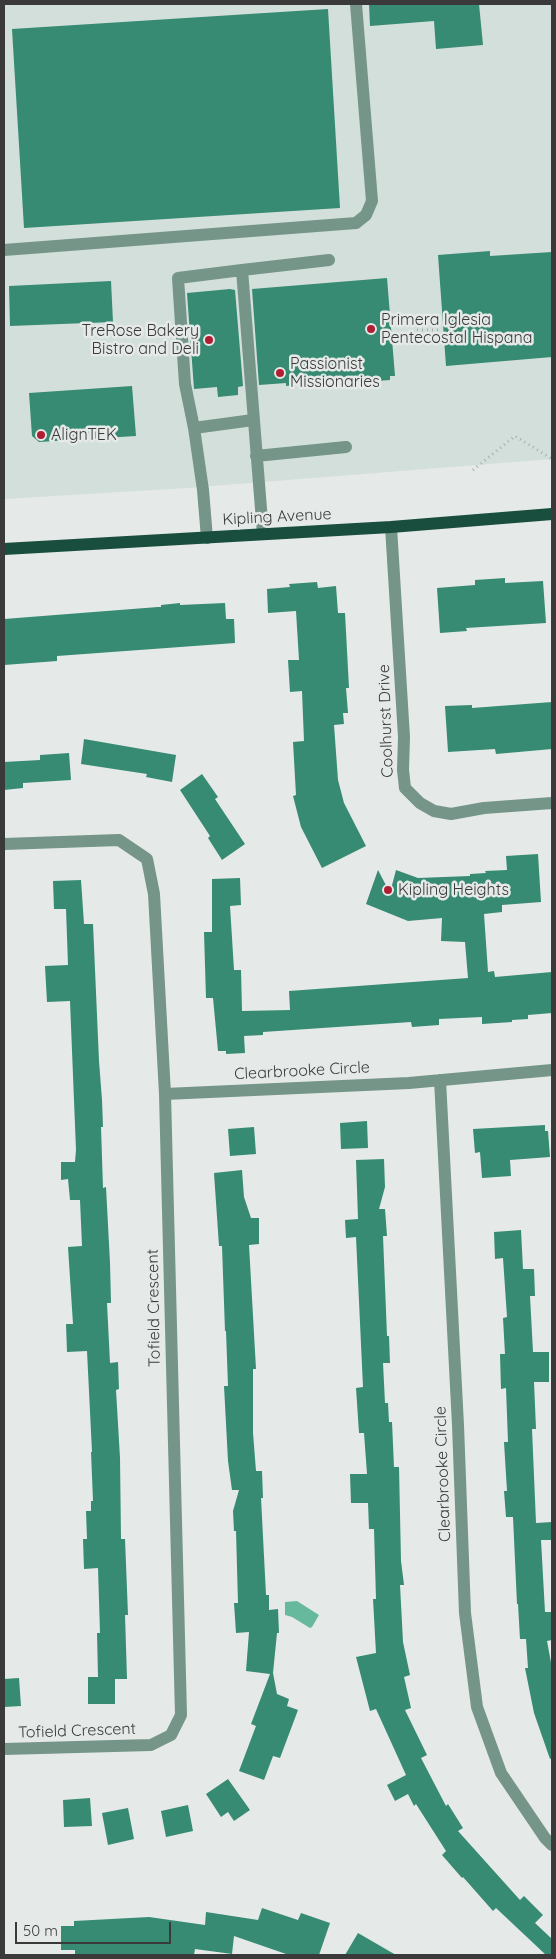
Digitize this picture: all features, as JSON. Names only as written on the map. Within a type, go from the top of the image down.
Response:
[{"type":"main road","name":"Kipling Avenue","points":[[4,549],[391,527],[552,514]]},
{"type":"street","points":[[4,250],[356,223],[366,216],[372,201],[356,4]]},
{"type":"street","points":[[207,538],[203,490],[194,428],[185,384],[178,278],[329,260]]},
{"type":"street","points":[[242,270],[263,534]]},
{"type":"street","points":[[194,428],[253,420]]},
{"type":"street","points":[[256,456],[346,447]]},
{"type":"street","name":"Coolhurst Drive","points":[[391,527],[404,737],[403,770],[405,788],[420,803],[434,811],[451,814],[484,808],[552,803]]},
{"type":"street","name":"Tofield Crescent","points":[[4,844],[119,840],[147,859],[154,894],[165,1094],[181,1715],[171,1735],[150,1745],[4,1749]]},
{"type":"street","name":"Clearbrooke Circle","points":[[165,1094],[440,1080],[552,1070]]},
{"type":"street","name":"Clearbrooke Circle","points":[[440,1080],[458,1425],[465,1613],[476,1707],[501,1773],[545,1838],[552,1845]]},
{"type":"path","points":[[417,330],[441,330]]},
{"type":"path","points":[[473,470],[515,436],[552,459]]},
{"type":"shaded area","points":[[4,4],[552,4],[552,459],[187,488],[4,499]]},
{"type":"shaded area","points":[[297,1601],[319,1615],[312,1627],[310,1628],[285,1615],[285,1602]]},
{"type":"building","points":[[369,4],[479,4],[483,45],[436,49],[434,21],[370,26]]},
{"type":"building","points":[[328,9],[340,208],[24,228],[12,29]]},
{"type":"building","points":[[490,251],[490,256],[552,252],[552,357],[446,366],[438,255]]},
{"type":"building","points":[[387,278],[395,376],[390,376],[390,380],[364,382],[364,379],[356,379],[355,377],[309,380],[310,384],[286,386],[286,383],[259,385],[252,289]]},
{"type":"building","points":[[111,281],[113,322],[10,326],[9,286]]},
{"type":"building","name":"TreRose Bakery Bistro and Deli","points":[[235,290],[243,386],[238,387],[238,395],[218,397],[217,387],[194,389],[187,293]]},
{"type":"building","points":[[132,386],[136,436],[39,442],[32,436],[29,393]]},
{"type":"building","points":[[505,578],[505,583],[543,581],[546,623],[466,628],[467,631],[440,633],[437,588],[475,585],[475,580]]},
{"type":"building","points":[[317,582],[318,588],[336,586],[338,613],[345,613],[349,688],[346,688],[348,713],[343,713],[344,724],[334,725],[338,780],[344,803],[366,846],[322,868],[301,827],[293,796],[296,795],[293,742],[304,741],[302,691],[290,692],[288,660],[299,660],[296,611],[268,613],[267,589],[290,587],[289,584]]},
{"type":"building","points":[[180,603],[180,605],[225,603],[226,619],[234,619],[235,643],[57,656],[57,661],[4,665],[4,619],[161,607],[161,605]]},
{"type":"building","points":[[552,702],[552,749],[496,754],[495,749],[448,752],[445,706],[472,705],[472,708]]},
{"type":"building","points":[[84,739],[176,755],[172,782],[146,777],[147,774],[81,764]]},
{"type":"building","points":[[69,753],[71,780],[23,783],[23,788],[4,790],[4,762],[40,760],[40,755]]},
{"type":"building","points":[[202,774],[218,797],[215,799],[245,844],[222,860],[208,838],[210,836],[180,790]]},
{"type":"building","points":[[538,854],[541,902],[502,905],[502,912],[484,914],[488,972],[494,971],[495,977],[552,972],[552,1013],[528,1015],[528,1019],[512,1020],[512,1022],[482,1024],[482,1017],[439,1019],[439,1025],[412,1027],[411,1022],[263,1032],[263,1035],[244,1036],[245,1053],[226,1054],[226,1051],[218,1051],[213,998],[206,998],[204,932],[212,932],[212,879],[240,878],[241,905],[230,906],[234,970],[241,970],[242,1011],[290,1010],[289,991],[468,978],[465,942],[441,941],[442,918],[408,921],[366,904],[378,870],[390,893],[396,870],[418,878],[470,876],[470,874],[486,873],[485,871],[507,870],[506,856]]},
{"type":"building","points":[[81,880],[84,924],[93,924],[102,1100],[103,1188],[106,1187],[110,1263],[111,1303],[107,1303],[110,1363],[118,1362],[119,1389],[116,1390],[120,1458],[121,1539],[125,1539],[128,1615],[125,1615],[127,1679],[115,1679],[115,1704],[88,1704],[88,1677],[98,1677],[97,1633],[100,1633],[98,1568],[84,1569],[83,1539],[87,1539],[86,1511],[91,1511],[91,1501],[93,1501],[87,1351],[67,1352],[66,1324],[73,1324],[68,1247],[82,1246],[80,1200],[70,1200],[68,1179],[61,1180],[61,1162],[75,1162],[76,1150],[70,1001],[47,1002],[45,966],[68,965],[66,909],[54,909],[53,881]]},
{"type":"building","points":[[367,1121],[368,1148],[341,1149],[340,1123]]},
{"type":"building","points":[[545,1125],[545,1131],[548,1131],[550,1157],[510,1160],[511,1176],[482,1178],[480,1152],[475,1153],[473,1129]]},
{"type":"building","points":[[254,1127],[256,1154],[230,1156],[228,1129]]},
{"type":"building","points":[[384,1159],[385,1187],[379,1209],[385,1209],[387,1236],[383,1236],[387,1336],[389,1336],[390,1363],[383,1363],[385,1403],[388,1403],[389,1422],[392,1422],[394,1467],[399,1467],[401,1561],[404,1585],[400,1585],[403,1642],[410,1675],[404,1677],[411,1708],[405,1710],[427,1755],[421,1758],[446,1806],[448,1804],[463,1828],[458,1831],[520,1900],[524,1896],[543,1915],[535,1923],[552,1939],[552,1955],[546,1955],[496,1908],[493,1911],[462,1878],[442,1855],[446,1851],[416,1804],[414,1806],[408,1794],[395,1801],[387,1785],[406,1775],[376,1709],[370,1711],[356,1657],[376,1653],[373,1599],[376,1599],[374,1529],[369,1529],[368,1503],[351,1503],[350,1474],[367,1474],[364,1433],[359,1433],[356,1388],[363,1387],[356,1237],[346,1238],[345,1220],[358,1219],[356,1160]]},
{"type":"building","points":[[242,1170],[244,1197],[251,1218],[259,1218],[259,1244],[249,1245],[256,1369],[253,1369],[253,1433],[256,1471],[262,1471],[263,1498],[261,1498],[266,1595],[269,1595],[269,1610],[278,1609],[279,1633],[277,1633],[273,1673],[277,1694],[289,1699],[287,1706],[298,1710],[280,1758],[273,1756],[264,1780],[239,1771],[256,1726],[251,1724],[270,1674],[246,1671],[249,1632],[236,1633],[234,1603],[238,1603],[236,1531],[234,1531],[233,1511],[239,1490],[232,1490],[228,1461],[224,1386],[228,1386],[222,1246],[219,1246],[214,1173]]},
{"type":"building","points":[[521,1230],[523,1269],[534,1269],[535,1296],[530,1296],[533,1352],[549,1352],[549,1382],[534,1382],[536,1429],[532,1429],[536,1523],[552,1522],[552,1540],[541,1540],[545,1612],[551,1612],[552,1640],[547,1641],[552,1668],[552,1758],[550,1759],[534,1713],[525,1668],[528,1668],[526,1639],[520,1639],[513,1517],[506,1517],[504,1491],[507,1491],[504,1442],[508,1442],[506,1388],[501,1389],[500,1354],[505,1354],[503,1318],[507,1317],[503,1258],[495,1259],[494,1232]]},
{"type":"building","points":[[19,1678],[21,1706],[4,1707],[4,1679]]},
{"type":"building","points":[[228,1779],[250,1810],[234,1821],[228,1812],[221,1817],[206,1794]]},
{"type":"building","points":[[90,1798],[92,1826],[64,1827],[63,1800]]},
{"type":"building","points":[[188,1805],[193,1831],[166,1837],[161,1811]]},
{"type":"building","points":[[128,1808],[134,1839],[108,1845],[102,1813]]},
{"type":"building","points":[[262,1908],[298,1920],[301,1913],[330,1923],[319,1955],[289,1955],[234,1936],[232,1954],[195,1949],[194,1955],[75,1955],[75,1950],[61,1950],[61,1926],[74,1926],[74,1921],[149,1917],[205,1925],[206,1912],[258,1920]]},
{"type":"building","points":[[358,1933],[396,1955],[345,1955]]},
{"type":"place","name":"Primera Iglesia Pentecostal Hispana","points":[[371,329]]},
{"type":"place","name":"TreRose Bakery Bistro and Deli","points":[[209,340]]},
{"type":"place","name":"Passionist Missionaries","points":[[280,373]]},
{"type":"place","name":"AlignTEK","points":[[41,435]]},
{"type":"place","name":"Kipling Heights","points":[[388,890]]}]
